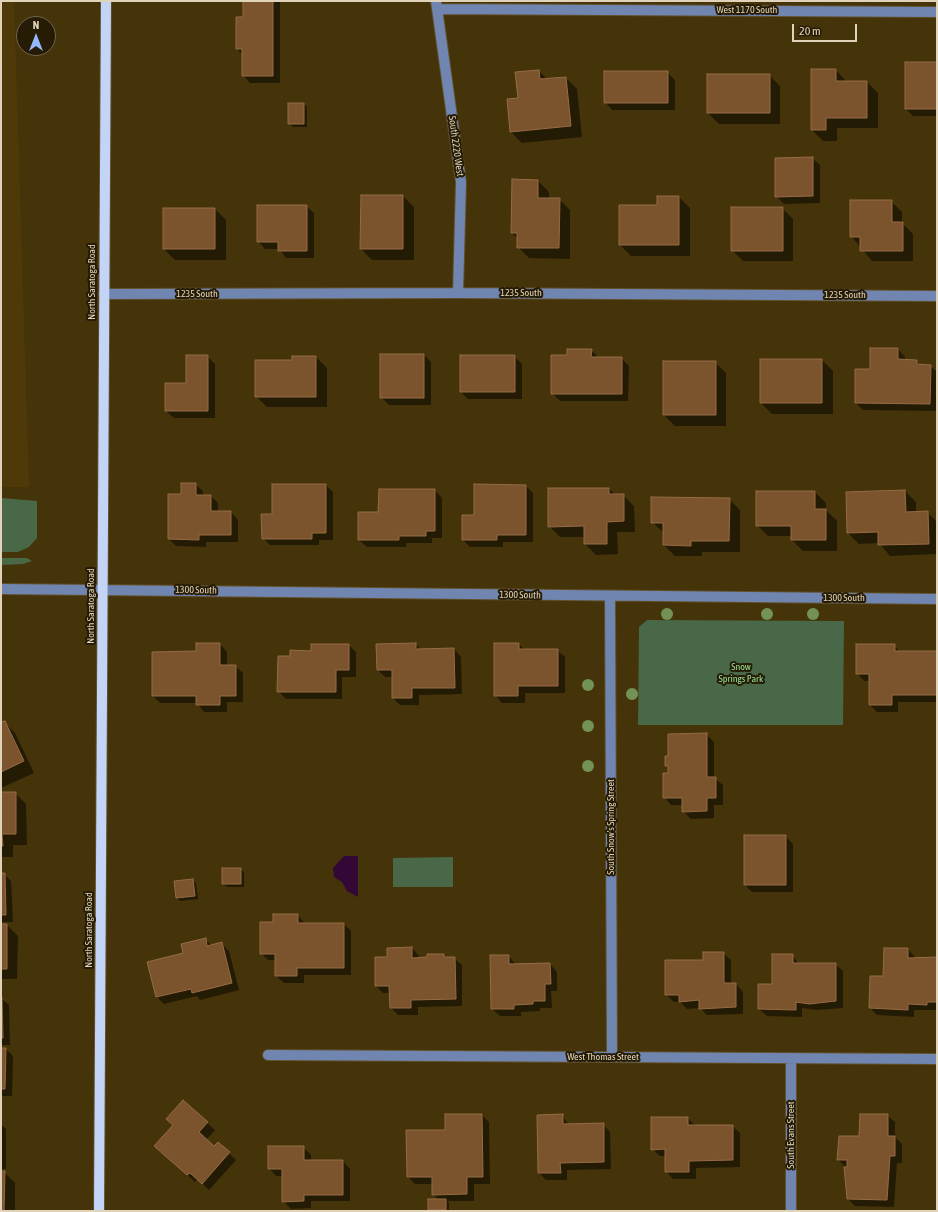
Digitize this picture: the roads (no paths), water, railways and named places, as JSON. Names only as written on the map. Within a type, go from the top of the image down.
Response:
[{"type":"main road","name":"North Saratoga Road","points":[[99,1211],[106,1]]},
{"type":"street","name":"West 1170 South","points":[[437,5],[721,6],[937,12]]},
{"type":"street","name":"South 2220 West","points":[[437,5],[461,182],[458,293]]},
{"type":"street","name":"1235 South","points":[[104,294],[458,293],[937,296]]},
{"type":"street","name":"1300 South","points":[[1,589],[937,599]]},
{"type":"street","name":"South Snow's Spring Street","points":[[610,596],[612,1057]]},
{"type":"street","name":"West Thomas Street","points":[[268,1055],[937,1059]]},
{"type":"street","name":"South Evans Street","points":[[791,1058],[791,1211]]},
{"type":"park label","name":"Snow Springs Park","points":[[741,672]]}]
